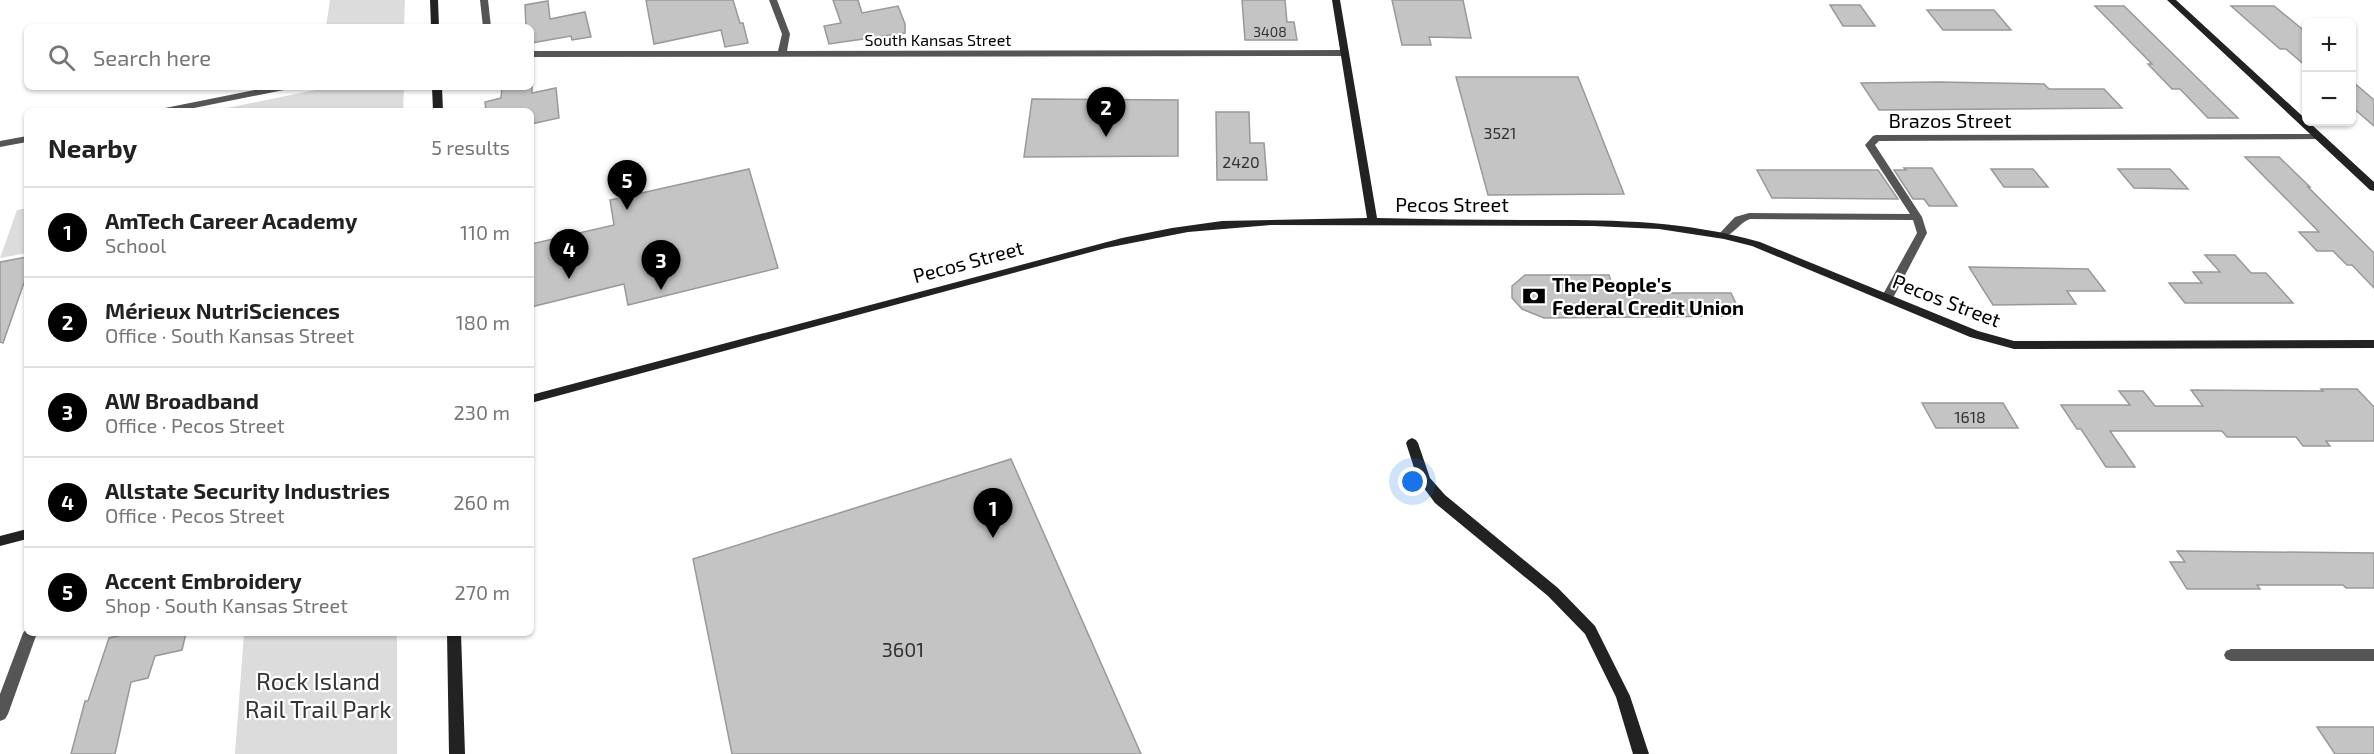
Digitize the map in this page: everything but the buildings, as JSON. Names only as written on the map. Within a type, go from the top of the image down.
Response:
[{"type":"street","points":[[434,0],[435,24]]},
{"type":"street","points":[[484,0],[487,24]]},
{"type":"street","points":[[773,0],[786,34],[782,54]]},
{"type":"street","points":[[1336,0],[1373,223]]},
{"type":"street","points":[[2171,0],[2374,188]]},
{"type":"street","name":"South Kansas Street","points":[[534,54],[1345,53]]},
{"type":"street","points":[[180,108],[270,90]]},
{"type":"street","points":[[437,90],[438,108]]},
{"type":"street","name":"Brazos Street","points":[[1917,217],[1870,145],[1876,138],[2319,137]]},
{"type":"street","points":[[0,144],[24,140]]},
{"type":"street","points":[[1724,234],[1739,219],[1749,216],[1917,217],[1922,233],[1887,298]]},
{"type":"street","name":"Pecos Street","points":[[534,398],[1143,236],[1238,223],[1643,225],[1724,234],[1785,255],[1995,341],[2014,345],[2374,344]]},
{"type":"street","points":[[1412,443],[1424,480],[1440,499],[1553,592],[1590,630],[1623,696],[1641,754]]},
{"type":"street","points":[[0,541],[24,535]]},
{"type":"street","points":[[0,714],[29,636]]},
{"type":"street","points":[[454,636],[457,754]]},
{"type":"street","points":[[2231,655],[2374,655]]},
{"type":"green space","points":[[330,0],[405,0],[404,24],[326,24]]},
{"type":"green space","points":[[315,90],[404,90],[403,108],[227,108]]},
{"type":"green space","points":[[24,209],[24,254],[0,258],[17,210]]},
{"type":"green space","name":"Rock Island Rail Trail Park","points":[[244,636],[397,636],[397,754],[235,754]]},
{"type":"place","name":"Mérieux NutriSciences","points":[[1106,137]]},
{"type":"place","name":"Accent Embroidery","points":[[627,210]]},
{"type":"place","name":"Allstate Security Industries","points":[[569,279]]},
{"type":"place","name":"AW Broadband","points":[[661,290]]},
{"type":"place","name":"The People's Federal Credit Union","points":[[1534,296]]},
{"type":"place","name":"AmTech Career Academy","points":[[993,538]]}]
